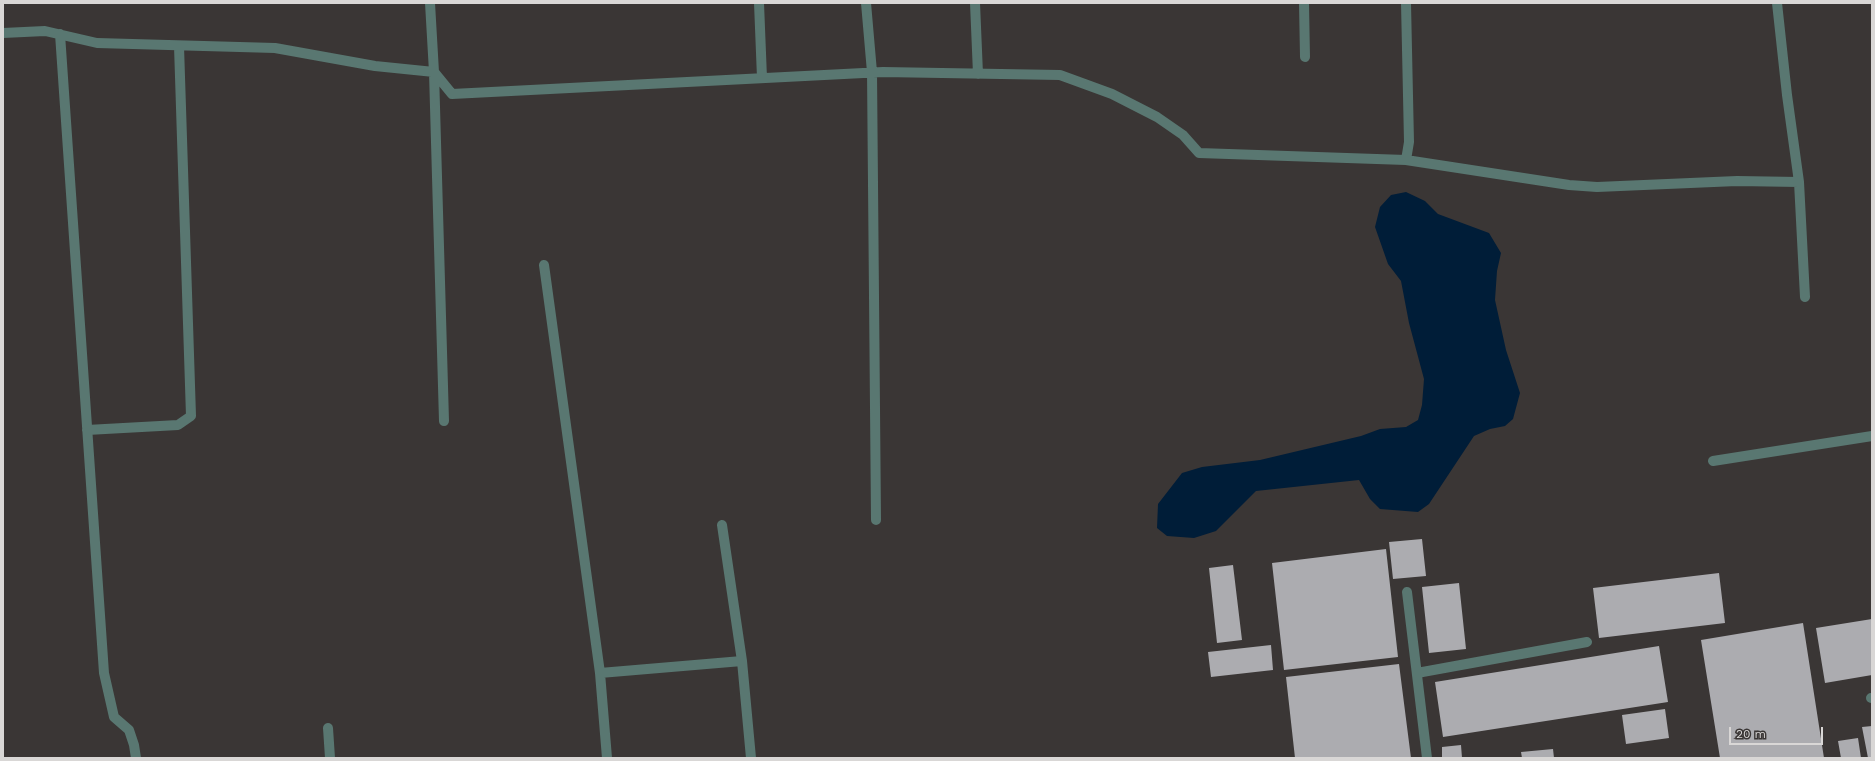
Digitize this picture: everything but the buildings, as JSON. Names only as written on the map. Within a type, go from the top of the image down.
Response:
[{"type":"lane","points":[[430,3],[434,72],[444,421]]},
{"type":"lane","points":[[759,3],[762,78]]},
{"type":"lane","points":[[866,3],[872,72],[876,520]]},
{"type":"lane","points":[[975,3],[978,74]]},
{"type":"lane","points":[[1304,3],[1305,57]]},
{"type":"lane","points":[[1406,3],[1409,142],[1406,160]]},
{"type":"lane","points":[[1777,3],[1787,96],[1799,182],[1805,297]]},
{"type":"lane","points":[[3,33],[45,31],[97,43],[275,48],[375,66],[434,72],[452,94],[872,72],[1060,75],[1112,94],[1157,117],[1183,135],[1199,152],[1406,160],[1569,185],[1597,187],[1737,181],[1799,182]]},
{"type":"lane","points":[[60,34],[104,673],[114,717],[129,730],[134,745],[136,758]]},
{"type":"lane","points":[[87,430],[178,425],[191,416],[179,46]]},
{"type":"lane","points":[[544,265],[600,673],[606,758]]},
{"type":"lane","points":[[1713,461],[1872,436]]},
{"type":"lane","points":[[722,525],[742,661],[751,758]]},
{"type":"lane","points":[[1407,592],[1427,758]]},
{"type":"lane","points":[[1417,673],[1587,642]]},
{"type":"lane","points":[[600,673],[742,661]]},
{"type":"lane","points":[[328,728],[330,758]]},
{"type":"water","points":[[1406,192],[1425,201],[1438,214],[1489,233],[1501,253],[1497,271],[1495,300],[1506,350],[1520,393],[1513,419],[1505,426],[1490,429],[1474,436],[1429,504],[1418,512],[1380,509],[1370,499],[1359,480],[1256,491],[1216,531],[1194,538],[1167,536],[1157,528],[1158,504],[1182,473],[1202,467],[1260,460],[1361,436],[1380,429],[1406,427],[1418,420],[1422,405],[1424,379],[1409,323],[1401,281],[1388,264],[1375,227],[1380,207],[1391,195]]}]
